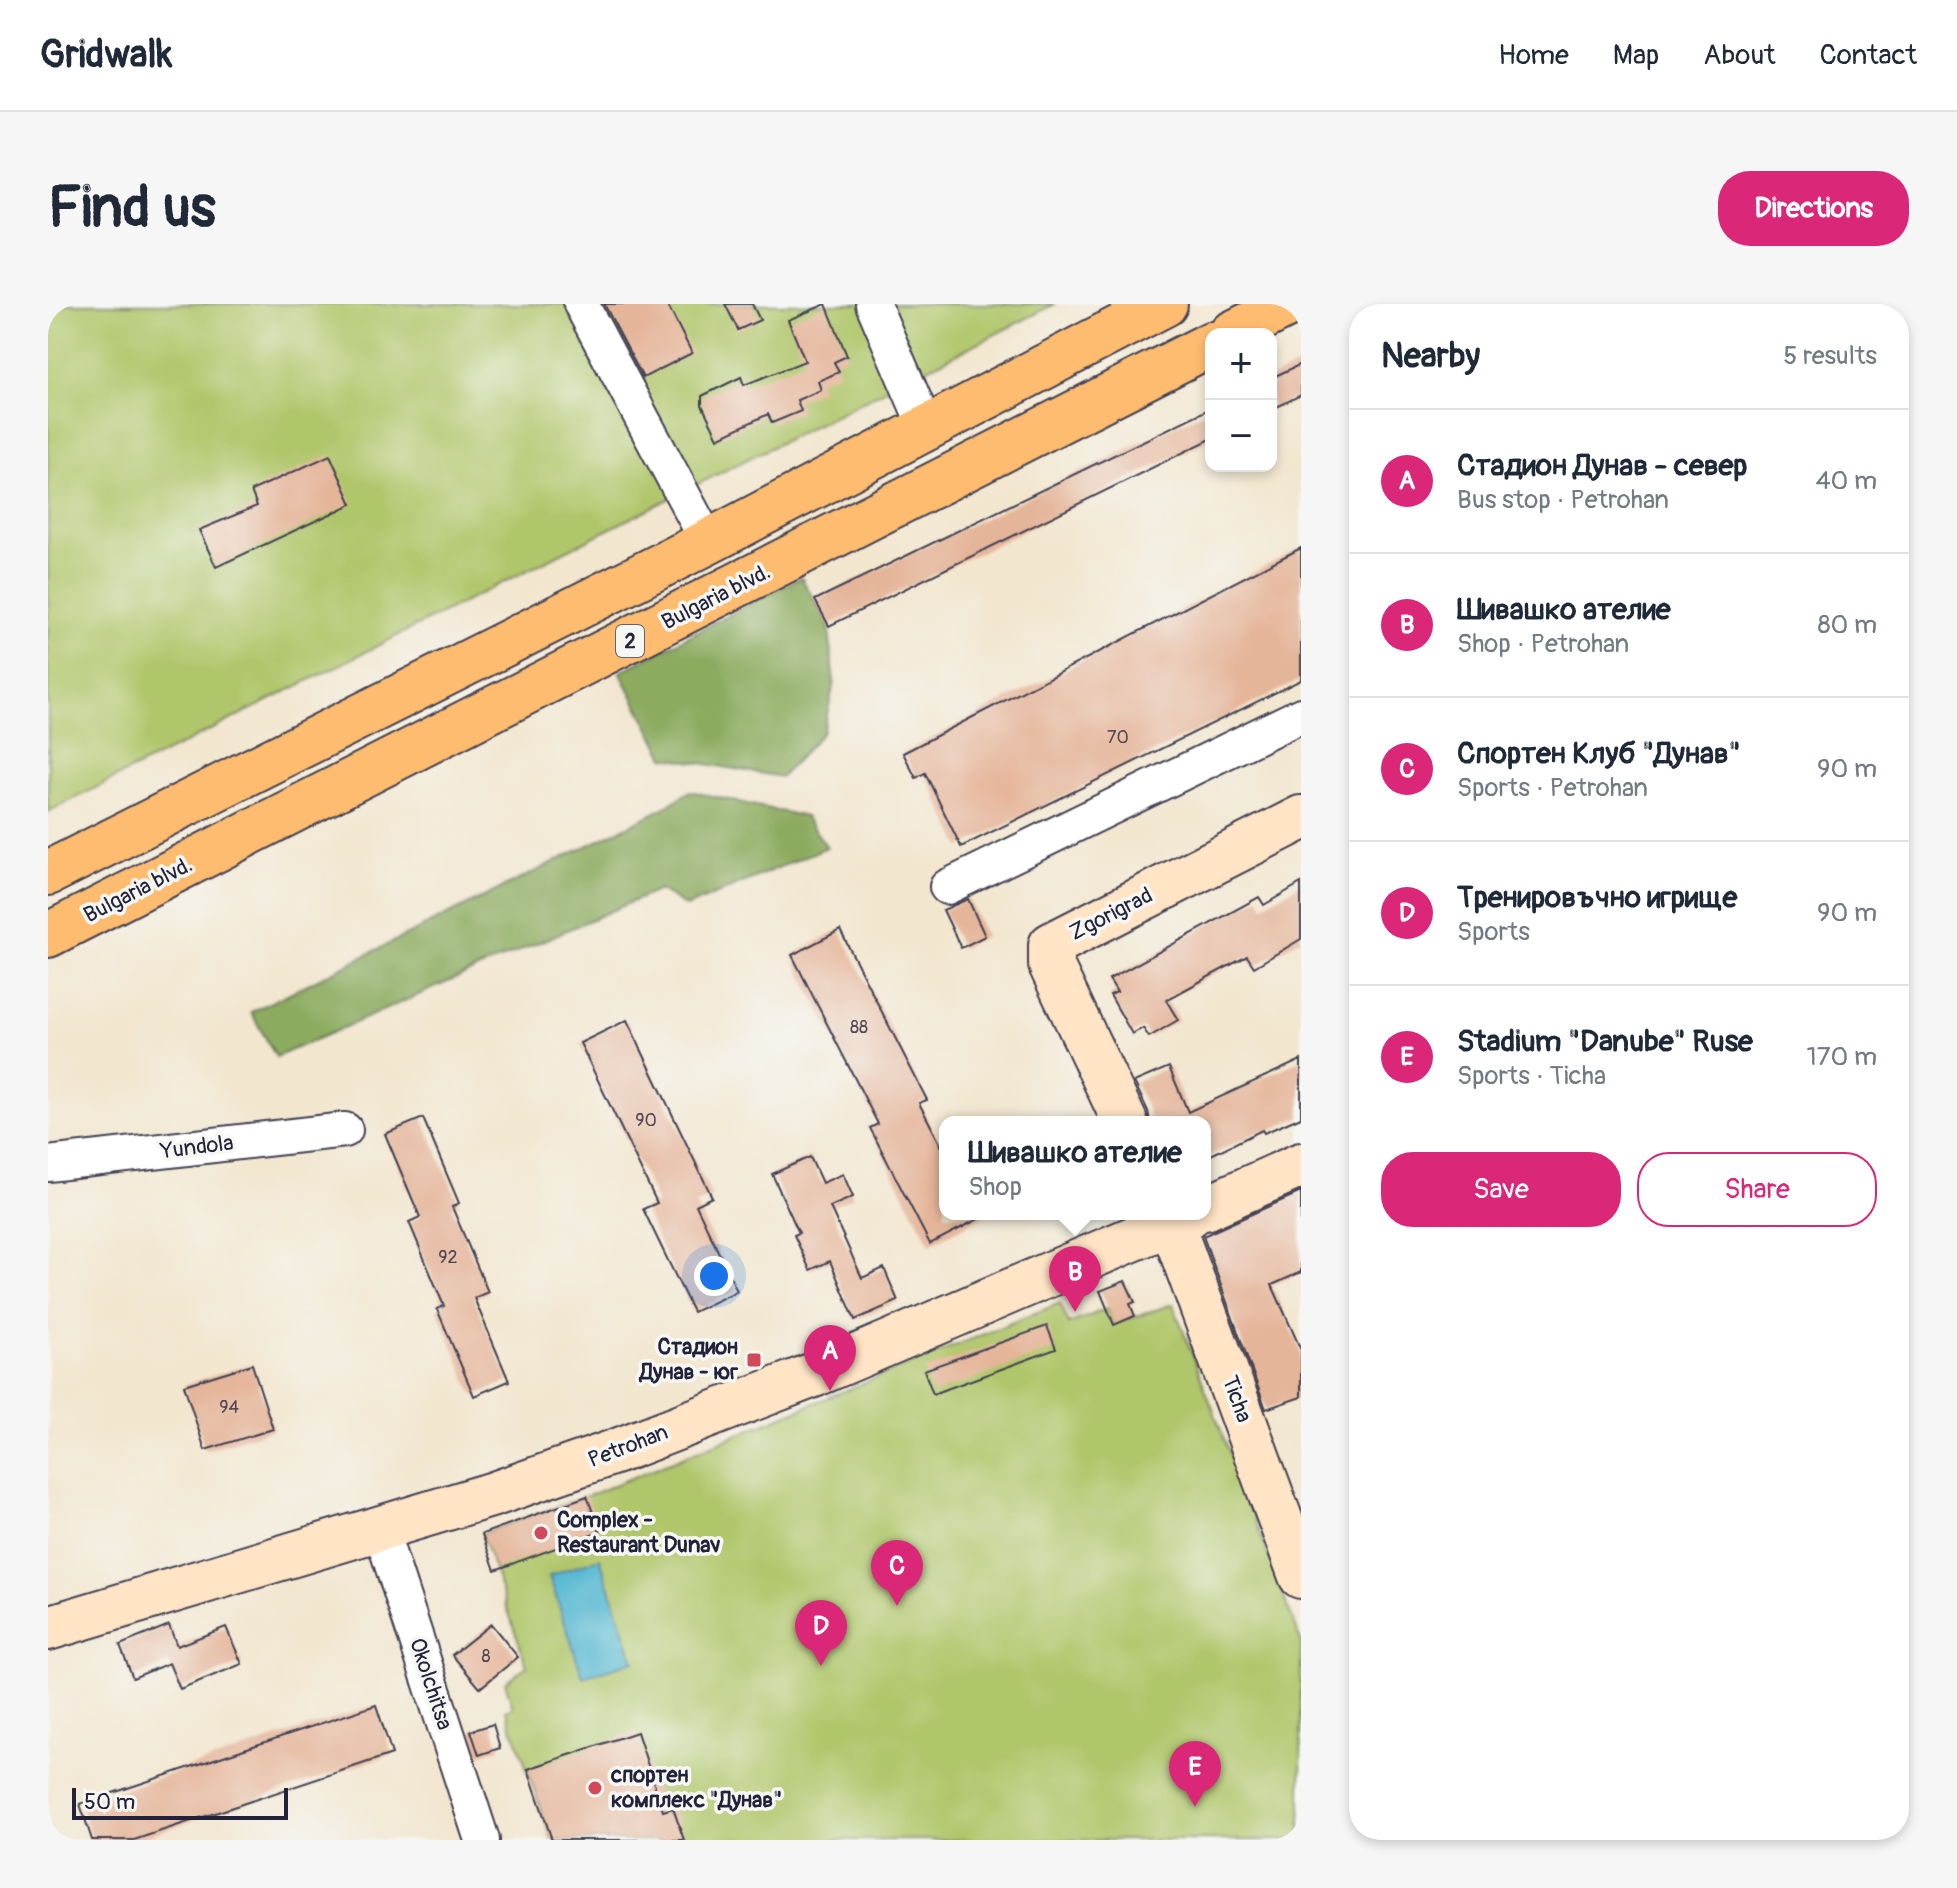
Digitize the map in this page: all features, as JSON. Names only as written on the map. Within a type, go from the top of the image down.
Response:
[{"type":"highway","name":"2","points":[[48,873],[708,542],[1165,304]]},
{"type":"highway","points":[[1243,328],[1290,304]]},
{"type":"highway","name":"Bulgaria blvd.","points":[[48,935],[1205,347]]},
{"type":"street","points":[[581,304],[708,542]]},
{"type":"street","points":[[873,304],[927,430]]},
{"type":"street","points":[[947,887],[1301,715]]},
{"type":"street","name":"Zgorigrad","points":[[1122,1116],[1051,965],[1051,945],[1301,818]]},
{"type":"street","name":"Yundola","points":[[48,1164],[345,1130]]},
{"type":"street","name":"Petrohan","points":[[1211,1203],[1301,1165]]},
{"type":"street","name":"Petrohan","points":[[48,1628],[518,1486],[617,1451],[816,1374],[1170,1220]]},
{"type":"street","name":"Ticha","points":[[1186,1220],[1301,1576]]},
{"type":"street","name":"Okolchitsa","points":[[380,1528],[482,1840]]},
{"type":"green space","points":[[48,304],[1055,304],[48,812]]},
{"type":"green space","points":[[801,577],[829,626],[834,684],[823,732],[781,777],[665,757],[620,672]]},
{"type":"green space","points":[[690,791],[805,817],[827,847],[686,907],[659,890],[276,1057],[251,1012],[662,809]]},
{"type":"green space","points":[[1060,1303],[1069,1324],[1107,1309],[1114,1324],[1173,1304],[1301,1641],[1301,1840],[552,1840],[506,1710],[513,1707],[505,1682],[527,1666],[482,1534],[587,1496]]},
{"type":"water","points":[[600,1558],[634,1661],[583,1677],[549,1576]]},
{"type":"building","points":[[604,304],[667,304],[692,353],[643,378]]},
{"type":"building","points":[[725,304],[752,304],[760,320],[738,330]]},
{"type":"building","points":[[826,304],[847,356],[834,362],[839,372],[818,381],[821,390],[797,400],[801,411],[772,423],[768,414],[718,438],[702,405],[702,396],[741,377],[744,385],[805,361],[788,320]]},
{"type":"building","points":[[1301,364],[1301,395],[1277,407],[1277,400],[1277,375]]},
{"type":"building","points":[[1205,411],[1205,442],[829,626],[815,600]]},
{"type":"building","points":[[330,455],[352,504],[216,567],[199,530],[257,506],[251,491]]},
{"type":"building","points":[[1301,548],[1301,680],[961,847],[925,773],[916,778],[903,753]]},
{"type":"building","points":[[1301,883],[1301,939],[1254,967],[1247,956],[1166,1000],[1178,1020],[1149,1037],[1143,1028],[1132,1034],[1110,995],[1117,992],[1109,979],[1259,897],[1264,905]]},
{"type":"building","points":[[968,899],[985,936],[961,948],[943,910]]},
{"type":"building","points":[[840,930],[927,1100],[919,1103],[939,1141],[939,1220],[976,1220],[930,1244],[870,1128],[878,1124],[792,955]]},
{"type":"building","points":[[627,1020],[712,1197],[696,1205],[737,1291],[693,1312],[643,1209],[657,1203],[580,1043]]},
{"type":"building","points":[[1301,1060],[1301,1117],[1264,1133],[1262,1130],[1211,1155],[1211,1116],[1149,1116],[1134,1082],[1169,1067],[1188,1112]]},
{"type":"building","points":[[423,1118],[459,1203],[452,1207],[488,1292],[474,1298],[509,1381],[474,1396],[437,1309],[444,1306],[409,1222],[420,1217],[385,1134]]},
{"type":"building","points":[[810,1157],[822,1183],[843,1174],[853,1197],[830,1207],[862,1278],[884,1268],[898,1301],[855,1320],[830,1261],[810,1270],[794,1235],[799,1233],[772,1174]]},
{"type":"building","points":[[1301,1192],[1301,1272],[1272,1285],[1301,1350],[1301,1397],[1266,1409],[1203,1236]]},
{"type":"building","points":[[1125,1281],[1135,1302],[1130,1304],[1135,1316],[1114,1325],[1100,1291]]},
{"type":"building","points":[[1047,1326],[1056,1349],[933,1394],[924,1370]]},
{"type":"building","points":[[252,1364],[273,1429],[205,1450],[184,1385]]},
{"type":"building","name":"Complex - Restaurant Dunav","points":[[587,1496],[600,1532],[495,1570],[482,1534]]},
{"type":"building","points":[[491,1624],[518,1657],[480,1688],[452,1655]]},
{"type":"building","points":[[169,1625],[177,1646],[226,1627],[242,1664],[180,1689],[169,1663],[133,1678],[120,1645]]},
{"type":"building","points":[[376,1705],[392,1754],[134,1840],[92,1840],[80,1804]]},
{"type":"building","points":[[493,1724],[500,1748],[479,1755],[471,1731]]},
{"type":"building","name":"спортен комплекс \"Дунав\"","points":[[637,1732],[663,1811],[673,1808],[684,1840],[552,1840],[528,1769]]},
{"type":"place","name":"Шивашко ателие","points":[[1075,1312]]},
{"type":"place","name":"Стадион Дунав - юг","points":[[754,1360]]},
{"type":"place","name":"Стадион Дунав - север","points":[[830,1391]]},
{"type":"place","name":"Complex - Restaurant Dunav","points":[[541,1533]]},
{"type":"place","name":"Спортен Клуб \"Дунав\"","points":[[897,1606]]},
{"type":"place","name":"Тренировъчно игрище","points":[[821,1666]]},
{"type":"place","name":"спортен комплекс \"Дунав\"","points":[[595,1788]]},
{"type":"place","name":"Stadium \"Danube\" Ruse","points":[[1195,1807]]}]
